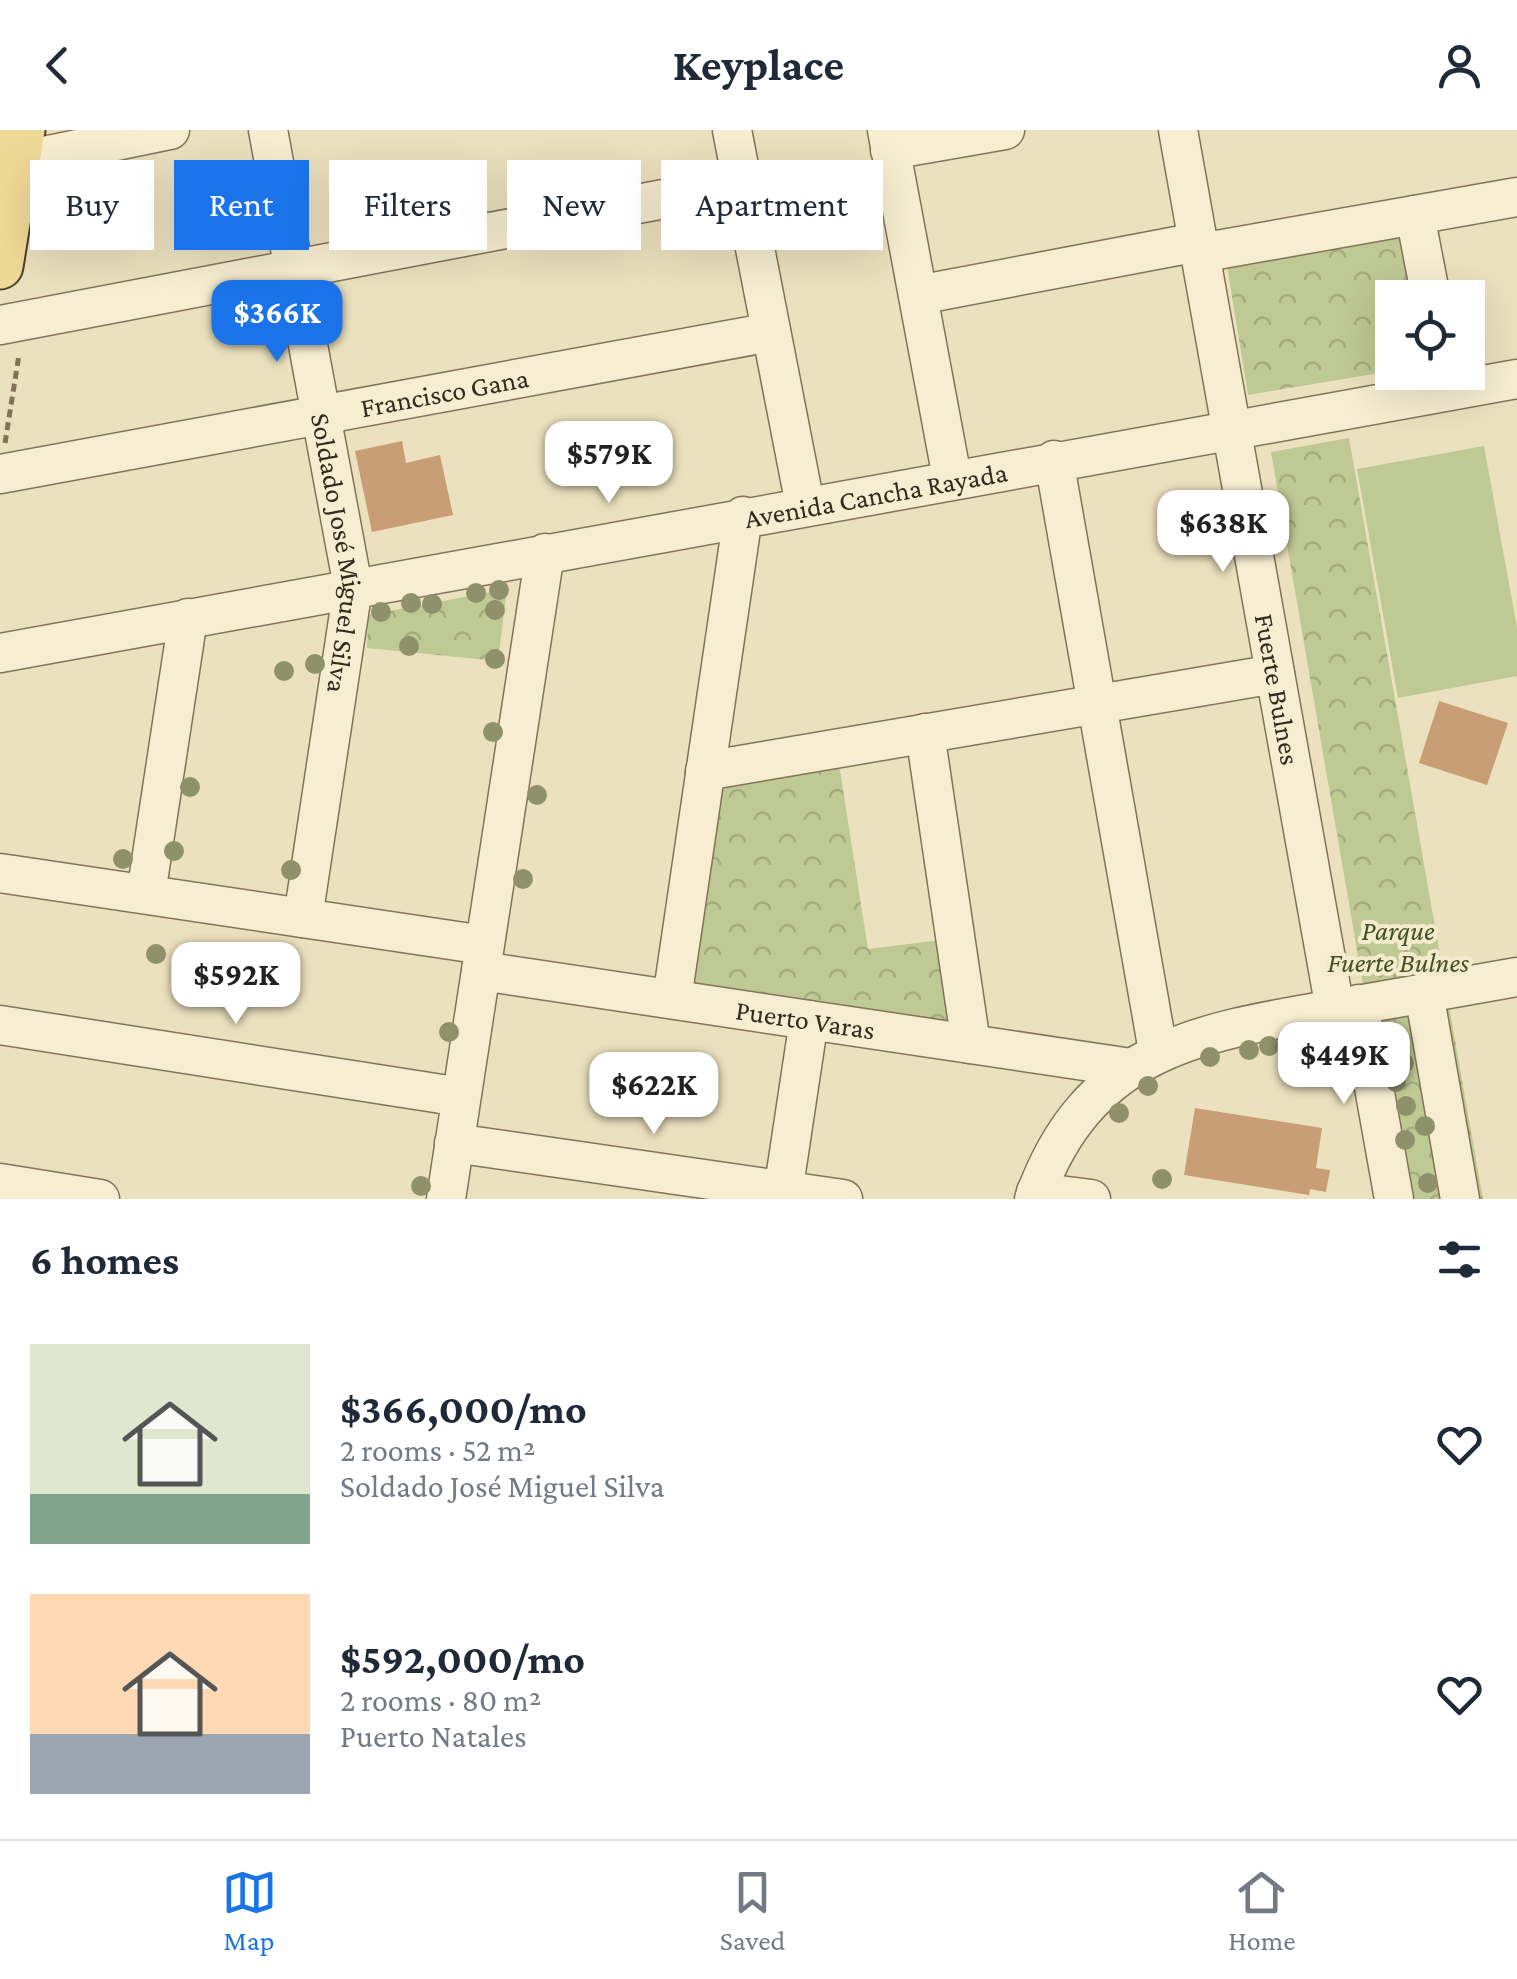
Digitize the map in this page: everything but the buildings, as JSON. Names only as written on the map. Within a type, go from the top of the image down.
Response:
[{"type":"main road","points":[[0,266],[13,152]]},
{"type":"street","points":[[13,152],[170,130]]},
{"type":"street","name":"Soldado José Miguel Silva","points":[[268,130],[353,588],[303,918]]},
{"type":"street","points":[[732,130],[738,160]]},
{"type":"street","points":[[952,478],[888,140],[1005,130]]},
{"type":"street","name":"Fuerte Bulnes","points":[[1178,130],[1275,674],[1347,1006],[1394,1199]]},
{"type":"street","points":[[918,295],[1517,197]]},
{"type":"street","points":[[0,325],[661,200]]},
{"type":"street","points":[[1415,215],[1428,280]]},
{"type":"street","points":[[756,250],[805,505]]},
{"type":"street","name":"Francisco Gana","points":[[0,474],[772,332]]},
{"type":"street","name":"Avenida Cancha Rayada","points":[[1485,379],[1517,378]]},
{"type":"street","name":"Avenida Cancha Rayada","points":[[0,653],[1231,427],[1405,390]]},
{"type":"street","points":[[1054,460],[1097,704],[1144,1060]]},
{"type":"street","points":[[672,999],[743,516]]},
{"type":"street","points":[[446,1199],[545,552]]},
{"type":"street","points":[[146,894],[188,618]]},
{"type":"street","points":[[706,770],[1275,674]]},
{"type":"street","points":[[925,733],[971,1044]]},
{"type":"street","name":"Puerto Varas","points":[[0,872],[303,918],[672,999],[971,1044],[1144,1060]]},
{"type":"street","points":[[1091,1199],[1035,1196],[1065,1136],[1084,1111],[1144,1060],[1222,1029],[1517,977]]},
{"type":"street","points":[[1424,993],[1460,1199]]},
{"type":"street","points":[[782,1195],[809,1020]]},
{"type":"street","points":[[0,1025],[461,1097]]},
{"type":"street","points":[[454,1142],[782,1195],[844,1199]]},
{"type":"street","points":[[0,1184],[100,1199]]},
{"type":"green space","points":[[1403,231],[1411,280],[1375,280],[1375,374],[1248,395],[1226,260]]},
{"type":"green space","name":"Parque Fuerte Bulnes","points":[[1349,438],[1483,1199],[1400,1199],[1271,452]]},
{"type":"green space","points":[[1484,446],[1517,628],[1517,676],[1398,698],[1357,469]]},
{"type":"green space","points":[[507,589],[498,661],[367,648],[368,615]]},
{"type":"green space","points":[[839,764],[868,949],[941,940],[956,1025],[683,988],[712,796],[728,786]]}]
